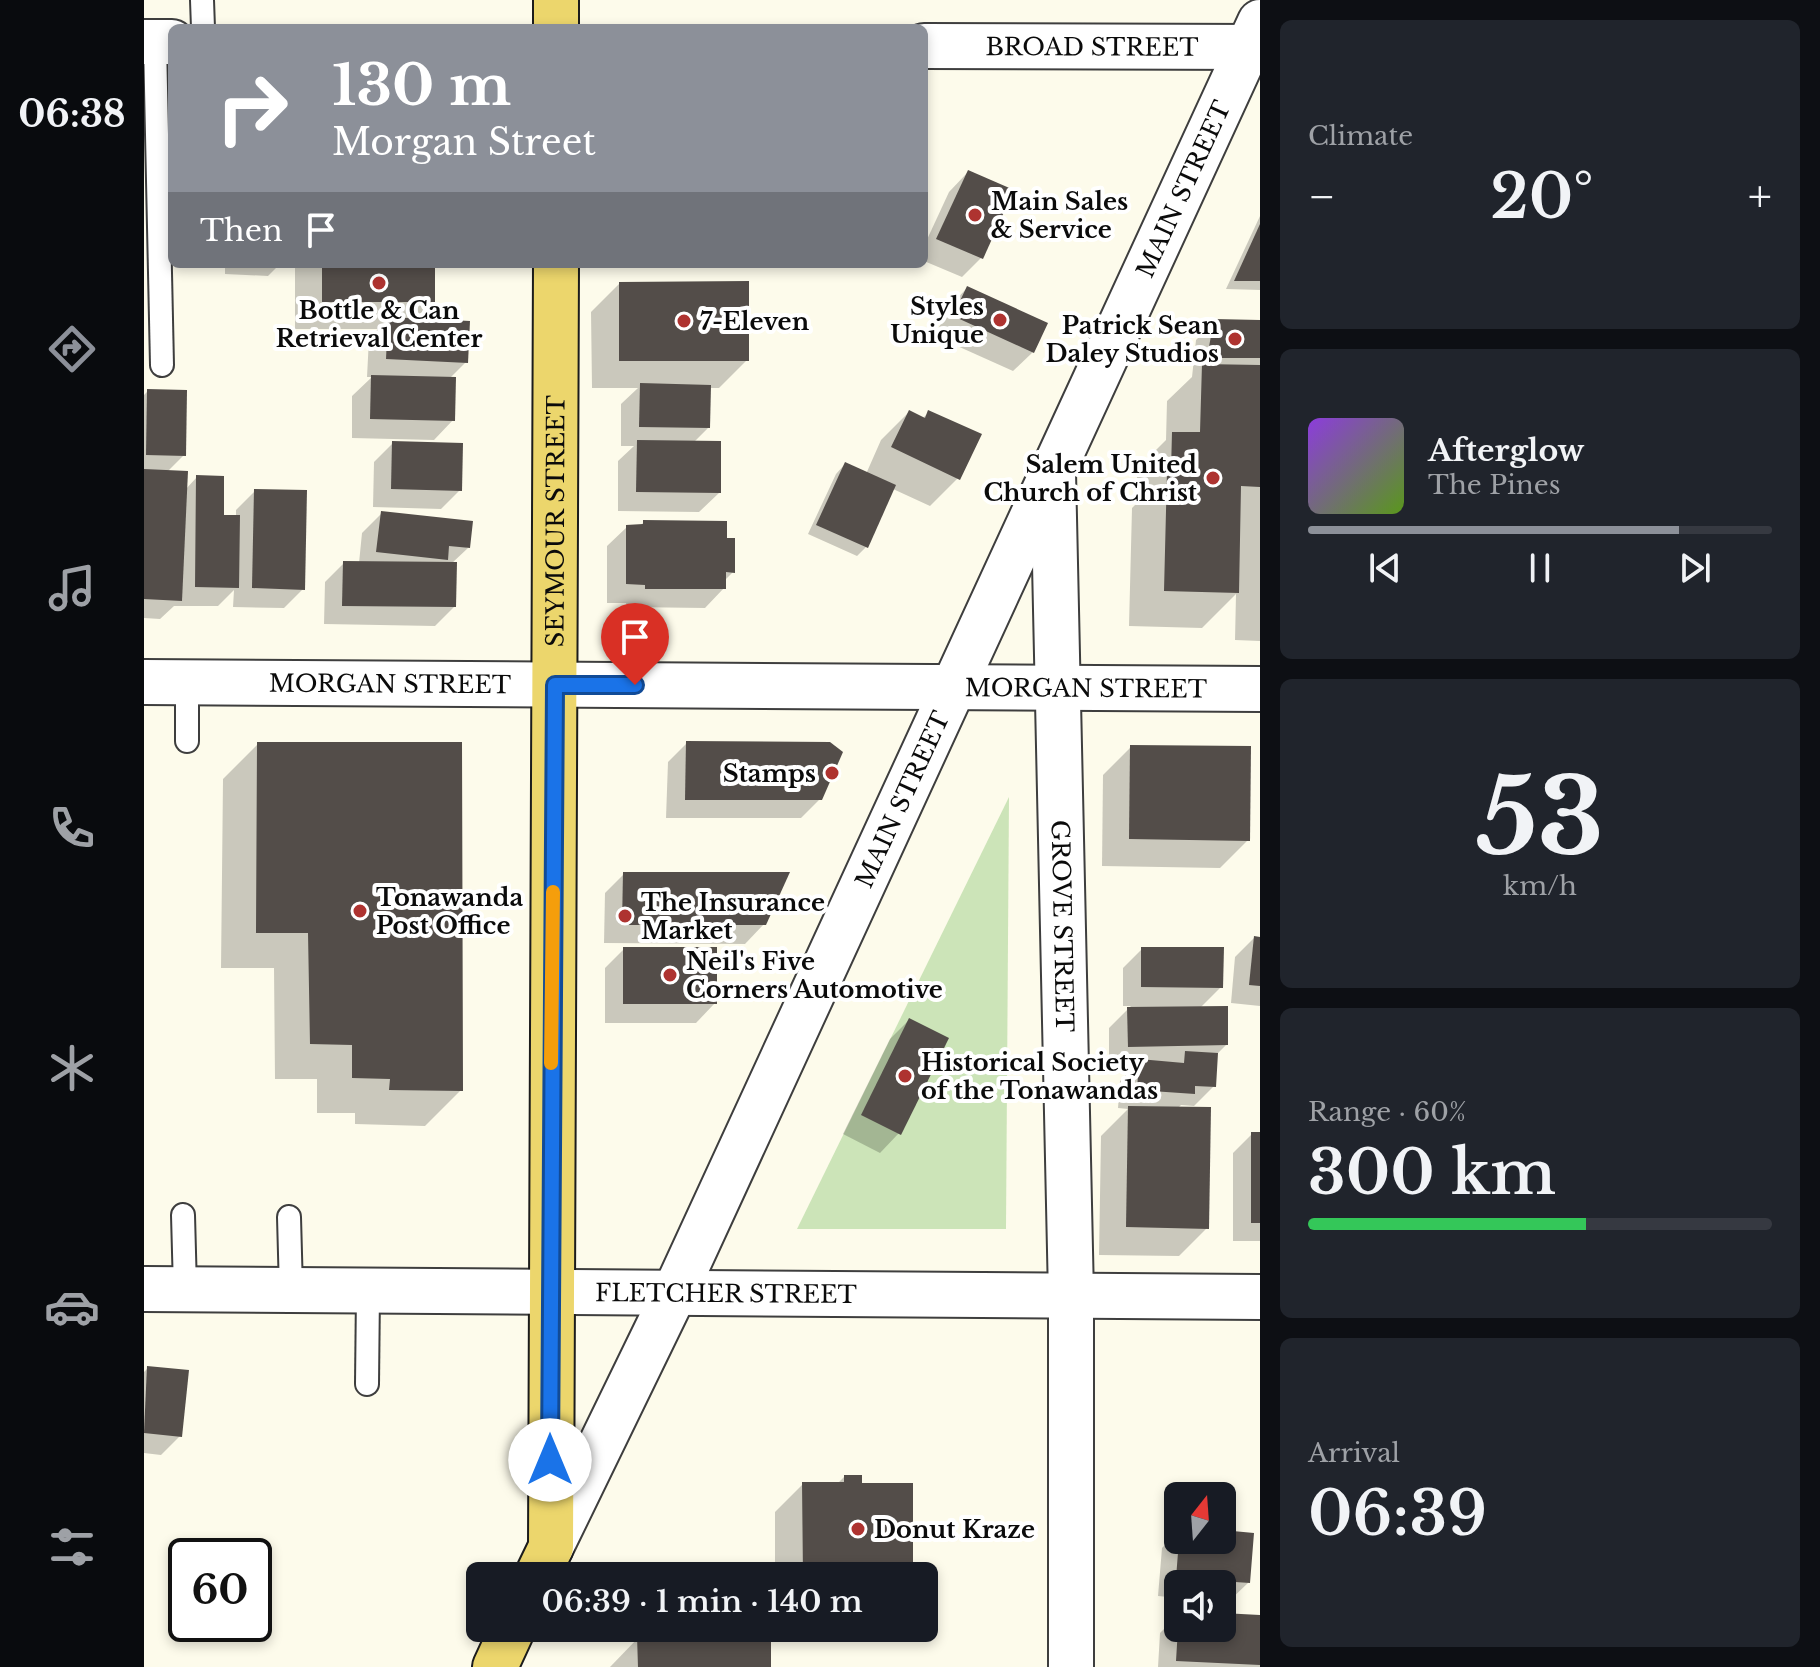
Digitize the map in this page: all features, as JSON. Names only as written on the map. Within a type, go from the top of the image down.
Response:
[{"type":"main road","points":[[556,0],[556,24]]},
{"type":"main road","name":"SEYMOUR STREET","points":[[544,1562],[555,685],[556,268]]},
{"type":"main road","points":[[495,1667],[507,1642]]},
{"type":"street","name":"BROAD STREET","points":[[928,46],[1256,38]]},
{"type":"street","name":"MAIN STREET","points":[[544,1562],[675,1292],[1256,38]]},
{"type":"street","name":"GROVE STREET","points":[[1053,472],[1071,1296],[1071,1667]]},
{"type":"street","name":"MORGAN STREET","points":[[144,682],[1260,689]]},
{"type":"street","name":"FLETCHER STREET","points":[[164,1289],[1260,1297]]},
{"type":"lane","points":[[202,0],[203,24]]},
{"type":"lane","points":[[157,42],[162,365]]},
{"type":"lane","points":[[187,682],[187,741]]},
{"type":"lane","points":[[164,1289],[183,1215]]},
{"type":"lane","points":[[289,1217],[291,1290]]},
{"type":"lane","points":[[367,1384],[368,1292]]},
{"type":"green space","points":[[1009,797],[1006,1229],[797,1229]]},
{"type":"building","name":"Main Sales & Service","points":[[968,170],[1014,190],[983,259],[936,239]]},
{"type":"building","points":[[1260,224],[1260,281],[1234,281]]},
{"type":"building","name":"Bottle & Can Retrieval Center","points":[[322,268],[435,268],[435,302],[322,302]]},
{"type":"building","name":"7-Eleven","points":[[749,281],[749,361],[619,361],[619,282]]},
{"type":"building","name":"Styles Unique","points":[[967,286],[1048,323],[1034,353],[953,316]]},
{"type":"building","points":[[388,317],[470,321],[468,363],[386,359]]},
{"type":"building","name":"Patrick Sean Daley Studios","points":[[1214,319],[1260,320],[1260,358],[1207,358]]},
{"type":"building","name":"Salem United Church of Christ","points":[[1202,364],[1260,365],[1260,487],[1241,486],[1239,593],[1164,591],[1167,471],[1171,471],[1172,432],[1200,432]]},
{"type":"building","points":[[371,375],[456,377],[455,421],[370,419]]},
{"type":"building","points":[[640,383],[711,385],[710,428],[639,427]]},
{"type":"building","points":[[147,389],[187,390],[186,456],[146,455]]},
{"type":"building","points":[[909,410],[925,418],[928,410],[982,434],[960,480],[891,447]]},
{"type":"building","points":[[637,440],[721,441],[721,493],[636,492]]},
{"type":"building","points":[[392,441],[463,443],[462,491],[391,489]]},
{"type":"building","points":[[845,462],[896,485],[868,548],[816,525]]},
{"type":"building","points":[[144,469],[188,471],[182,601],[144,599]]},
{"type":"building","points":[[196,475],[224,476],[224,515],[240,515],[239,588],[195,587]]},
{"type":"building","points":[[254,489],[307,490],[305,590],[252,588]]},
{"type":"building","points":[[381,511],[473,521],[470,548],[449,546],[448,560],[376,552]]},
{"type":"building","points":[[643,520],[727,521],[727,538],[735,538],[735,573],[726,572],[726,589],[645,589],[645,585],[626,584],[626,525],[643,524]]},
{"type":"building","points":[[343,561],[457,562],[456,607],[342,606]]},
{"type":"building","points":[[686,741],[830,742],[843,752],[822,800],[685,800]]},
{"type":"building","name":"Tonawanda Post Office","points":[[257,742],[462,742],[463,1091],[389,1090],[390,1079],[352,1078],[352,1045],[310,1044],[308,933],[256,933]]},
{"type":"building","points":[[1130,745],[1251,746],[1250,841],[1129,839]]},
{"type":"building","points":[[623,872],[790,872],[766,925],[622,925]]},
{"type":"building","points":[[1254,936],[1260,937],[1260,986],[1249,985]]},
{"type":"building","name":"Neil's Five Corners Automotive","points":[[623,947],[717,947],[717,1004],[623,1004]]},
{"type":"building","points":[[1141,947],[1224,947],[1223,988],[1141,987]]},
{"type":"building","points":[[1228,1006],[1228,1045],[1128,1047],[1127,1007]]},
{"type":"building","name":"Historical Society of the Tonawandas","points":[[909,1018],[949,1038],[901,1135],[861,1115]]},
{"type":"building","points":[[1185,1051],[1218,1053],[1216,1087],[1195,1086],[1195,1094],[1137,1090],[1139,1059],[1184,1063]]},
{"type":"building","points":[[1128,1106],[1211,1107],[1209,1229],[1126,1227]]},
{"type":"building","points":[[1251,1132],[1260,1132],[1260,1223],[1251,1223]]},
{"type":"building","points":[[147,1366],[189,1370],[182,1437],[144,1433]]},
{"type":"building","name":"Donut Kraze","points":[[844,1475],[862,1475],[862,1483],[913,1483],[913,1562],[803,1562],[802,1482],[844,1482]]},
{"type":"building","points":[[1236,1531],[1254,1533],[1250,1583],[1236,1582],[1236,1570],[1177,1570],[1178,1554],[1236,1554]]},
{"type":"building","points":[[1236,1614],[1260,1615],[1260,1665],[1176,1661],[1177,1642],[1236,1642]]},
{"type":"building","points":[[637,1642],[771,1642],[771,1667],[638,1667]]},
{"type":"slow traffic","points":[[551,1063],[553,892]]},
{"type":"place","name":"Main Sales & Service","points":[[975,215]]},
{"type":"place","name":"Bottle & Can Retrieval Center","points":[[379,283]]},
{"type":"place","name":"Styles Unique","points":[[1000,320]]},
{"type":"place","name":"7-Eleven","points":[[684,321]]},
{"type":"place","name":"Patrick Sean Daley Studios","points":[[1235,339]]},
{"type":"place","name":"Salem United Church of Christ","points":[[1213,478]]},
{"type":"place","name":"Stamps","points":[[832,773]]},
{"type":"place","name":"Tonawanda Post Office","points":[[360,911]]},
{"type":"place","name":"The Insurance Market","points":[[625,916]]},
{"type":"place","name":"Neil's Five Corners Automotive","points":[[670,975]]},
{"type":"place","name":"Historical Society of the Tonawandas","points":[[905,1076]]},
{"type":"place","name":"Donut Kraze","points":[[858,1529]]},
{"type":"route","points":[[550,1460],[555,685],[635,685]]}]
